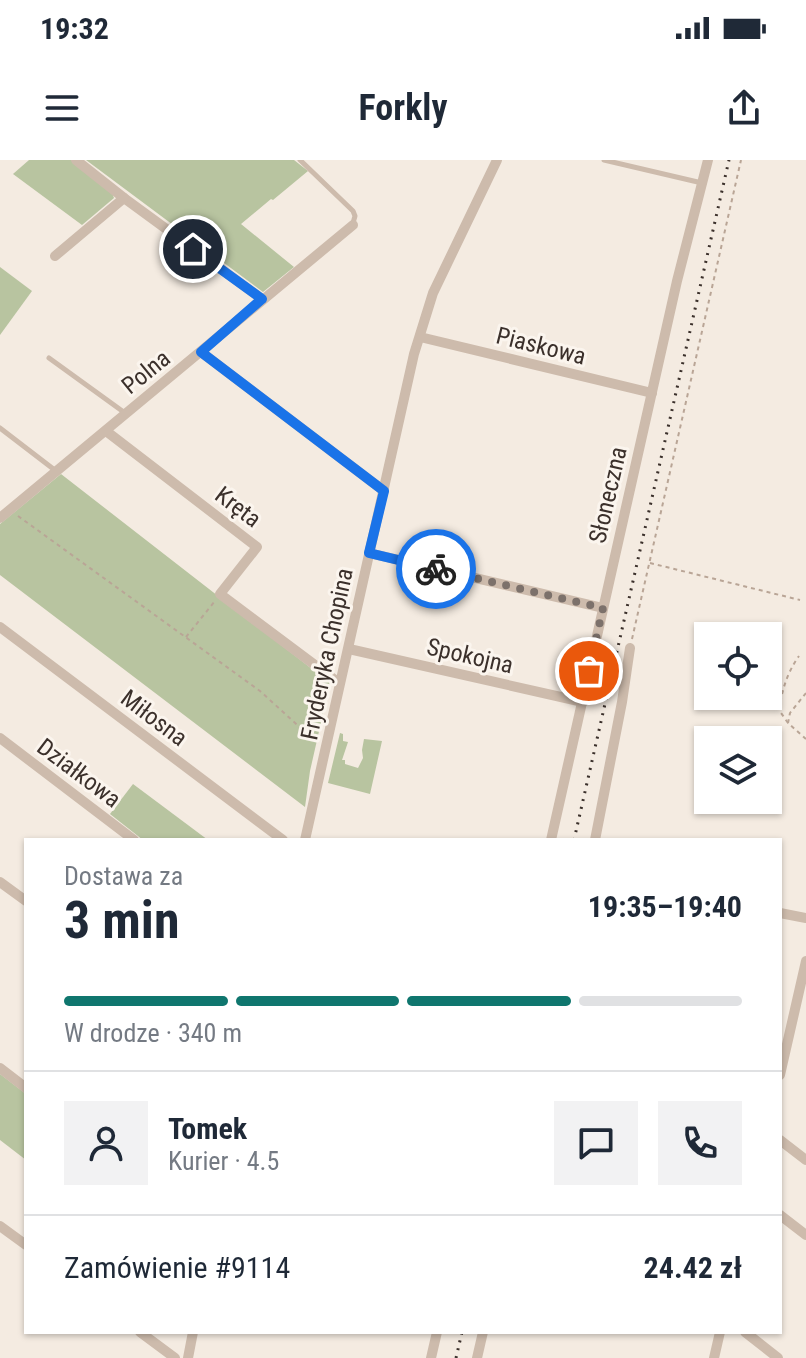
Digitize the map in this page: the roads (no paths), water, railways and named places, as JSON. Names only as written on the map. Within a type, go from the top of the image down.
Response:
[{"type":"street","points":[[76,160],[262,299]]},
{"type":"street","name":"Fryderyka Chopina","points":[[305,838],[420,337],[433,293],[497,160]]},
{"type":"street","name":"Słoneczna","points":[[551,838],[677,281],[708,160]]},
{"type":"street","points":[[55,256],[124,198]]},
{"type":"street","name":"Polna","points":[[0,518],[353,225]]},
{"type":"street","name":"Piaskowa","points":[[420,337],[652,393]]},
{"type":"street","points":[[201,352],[384,491]]},
{"type":"street","name":"Kręta","points":[[106,431],[257,547],[220,594],[339,683]]},
{"type":"street","points":[[369,553],[603,608]]},
{"type":"street","name":"Miłosna","points":[[0,627],[280,838]]},
{"type":"street","points":[[595,838],[630,648]]},
{"type":"street","name":"Spokojna","points":[[349,649],[583,702]]},
{"type":"street","name":"Działkowa","points":[[0,738],[131,838]]},
{"type":"street","points":[[0,882],[24,900]]},
{"type":"street","points":[[782,913],[806,918]]},
{"type":"street","points":[[782,1066],[806,961]]},
{"type":"street","points":[[0,1068],[24,1086]]},
{"type":"street","points":[[782,1142],[806,1160]]},
{"type":"street","points":[[782,1217],[806,1235]]},
{"type":"street","points":[[0,1226],[24,1244]]},
{"type":"street","points":[[143,1334],[175,1358]]},
{"type":"street","points":[[188,1358],[193,1334]]},
{"type":"street","points":[[431,1358],[437,1334]]},
{"type":"street","points":[[477,1358],[483,1334]]},
{"type":"street","points":[[714,1358],[720,1334]]},
{"type":"street","points":[[748,1334],[778,1358]]},
{"type":"lane","points":[[300,160],[354,212],[353,225]]},
{"type":"lane","points":[[604,160],[703,183]]},
{"type":"lane","points":[[49,358],[126,414]]},
{"type":"lane","points":[[0,428],[57,471]]},
{"type":"railway","points":[[574,838],[729,160]]},
{"type":"railway","points":[[456,1358],[462,1334]]}]
